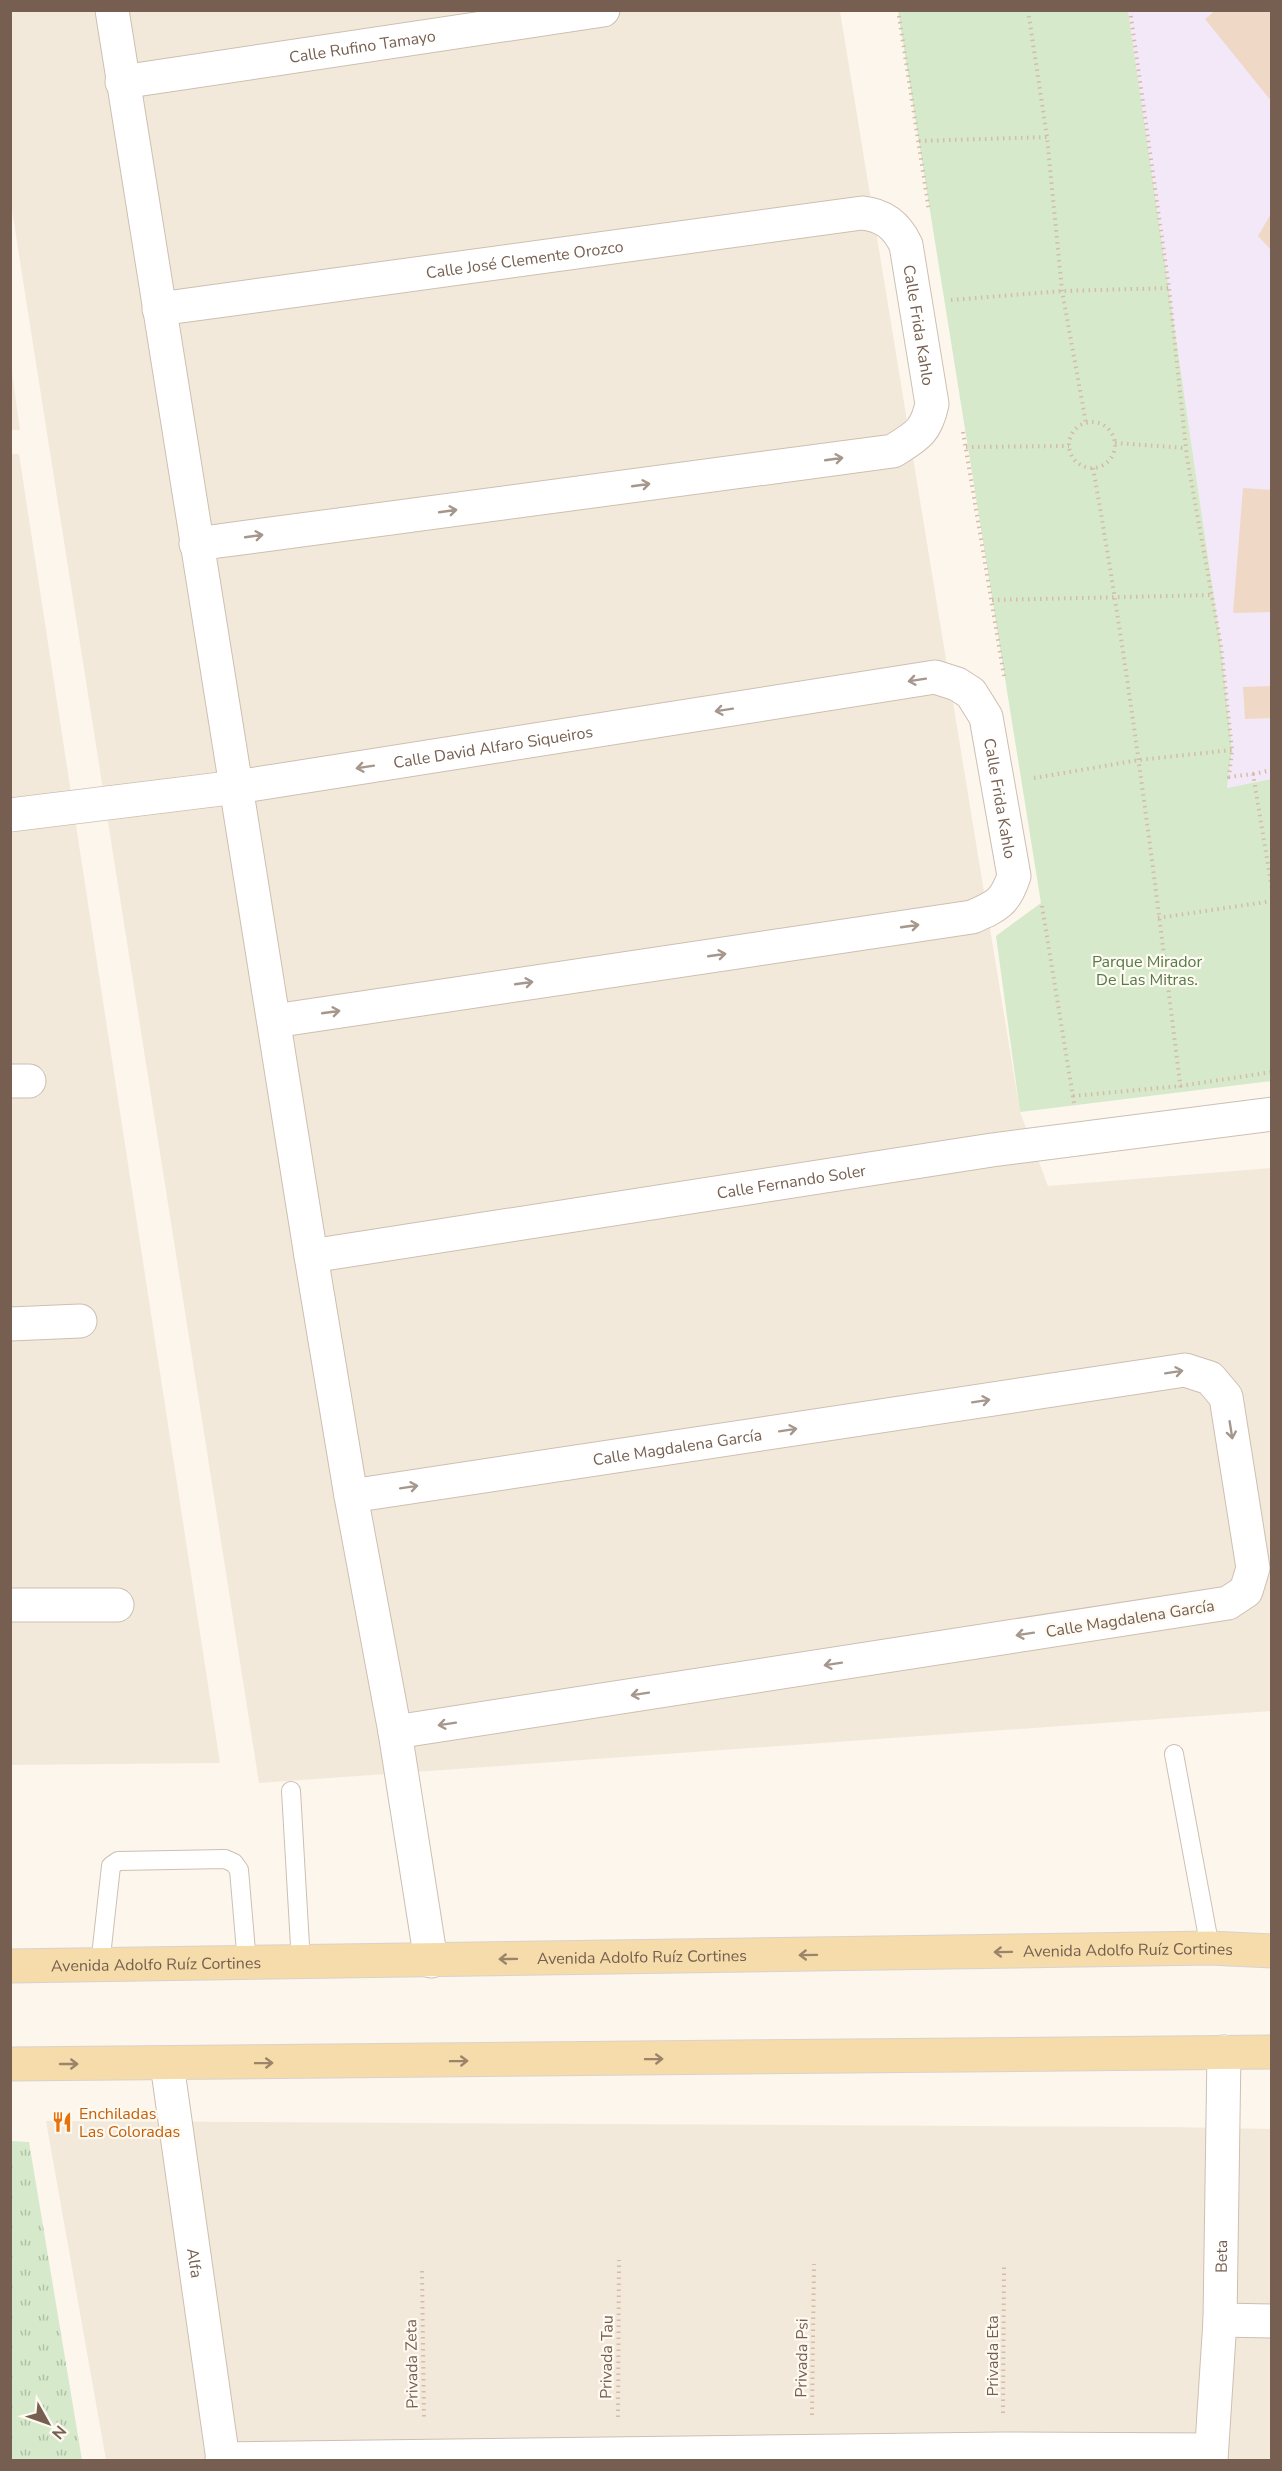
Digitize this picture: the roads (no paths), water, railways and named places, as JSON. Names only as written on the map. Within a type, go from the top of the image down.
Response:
[{"type":"main road","name":"Avenida Adolfo Ruíz Cortines","points":[[10,1966],[1210,1948],[1272,1951]]},
{"type":"main road","points":[[10,2064],[1272,2052]]},
{"type":"street","points":[[112,10],[311,1256],[351,1496],[395,1732],[431,1961]]},
{"type":"street","name":"Calle Rufino Tamayo","points":[[122,82],[603,10]]},
{"type":"street","name":"Calle José Clemente Orozco","points":[[159,309],[862,213],[878,214],[888,222]]},
{"type":"street","name":"Calle Frida Kahlo","points":[[196,544],[893,452],[922,433],[932,404],[906,245],[899,231],[888,222]]},
{"type":"street","name":"Calle David Alfaro Siqueiros","points":[[10,815],[237,787],[935,677],[957,684],[971,693]]},
{"type":"street","name":"Calle Frida Kahlo","points":[[274,1021],[972,917],[998,905],[1008,892],[1014,876],[986,717],[971,693]]},
{"type":"street","name":"Calle Fernando Soler","points":[[311,1256],[992,1150],[1272,1114]]},
{"type":"street","points":[[10,1324],[80,1321]]},
{"type":"street","name":"Calle Magdalena García","points":[[351,1496],[1185,1370],[1210,1378],[1226,1397],[1253,1568],[1246,1591],[1228,1603],[395,1732]]},
{"type":"street","points":[[10,1605],[117,1605]]},
{"type":"street","name":"Beta","points":[[1211,2455],[1220,2320],[1224,2052]]},
{"type":"street","name":"Alfa","points":[[167,2064],[223,2460]]},
{"type":"street","points":[[1220,2320],[1272,2321]]},
{"type":"street","points":[[223,2460],[1003,2449],[1211,2455]]},
{"type":"lane","points":[[1174,1754],[1210,1948]]},
{"type":"lane","points":[[291,1791],[301,1963]]},
{"type":"lane","points":[[100,1965],[111,1866],[117,1861],[225,1859],[234,1863],[240,1870],[247,1963]]},
{"type":"place","name":"Enchiladas Las Coloradas","points":[[62,2122]]},
{"type":"park label","name":"Parque Mirador De Las Mitras.","points":[[1147,970]]}]
